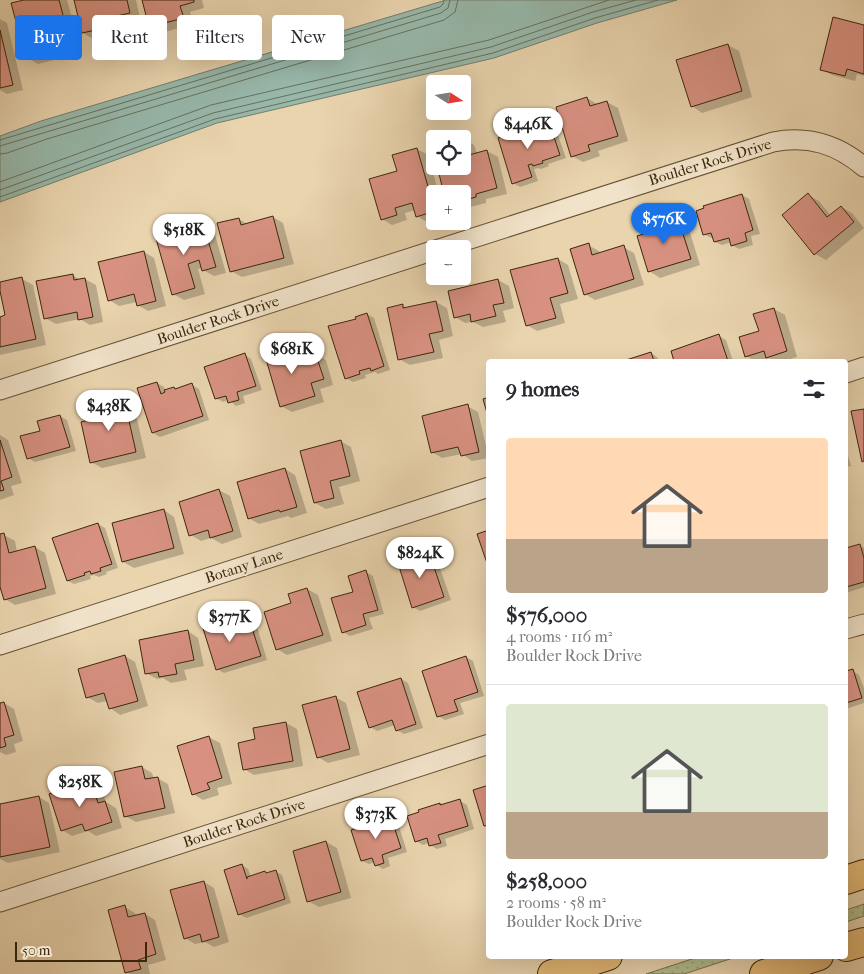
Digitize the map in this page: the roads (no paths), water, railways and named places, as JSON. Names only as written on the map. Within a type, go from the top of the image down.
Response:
[{"type":"highway","points":[[848,879],[864,874]]},
{"type":"highway","points":[[848,947],[864,942]]},
{"type":"highway","points":[[552,974],[599,959]]},
{"type":"highway","points":[[764,974],[810,959]]},
{"type":"street","name":"Boulder Rock Drive","points":[[467,240],[773,142],[795,139],[824,144],[849,155],[864,167]]},
{"type":"street","name":"Boulder Rock Drive","points":[[0,390],[426,253]]},
{"type":"street","points":[[848,372],[864,367]]},
{"type":"street","name":"Botany Lane","points":[[0,645],[486,488]]},
{"type":"street","points":[[848,628],[864,624]]},
{"type":"street","name":"Boulder Rock Drive","points":[[0,902],[486,745]]},
{"type":"water","points":[[446,0],[677,0],[597,23],[494,58],[217,123],[0,202],[0,136],[41,121],[245,60],[262,60],[262,55],[272,52],[272,60],[344,60],[344,30]]}]
